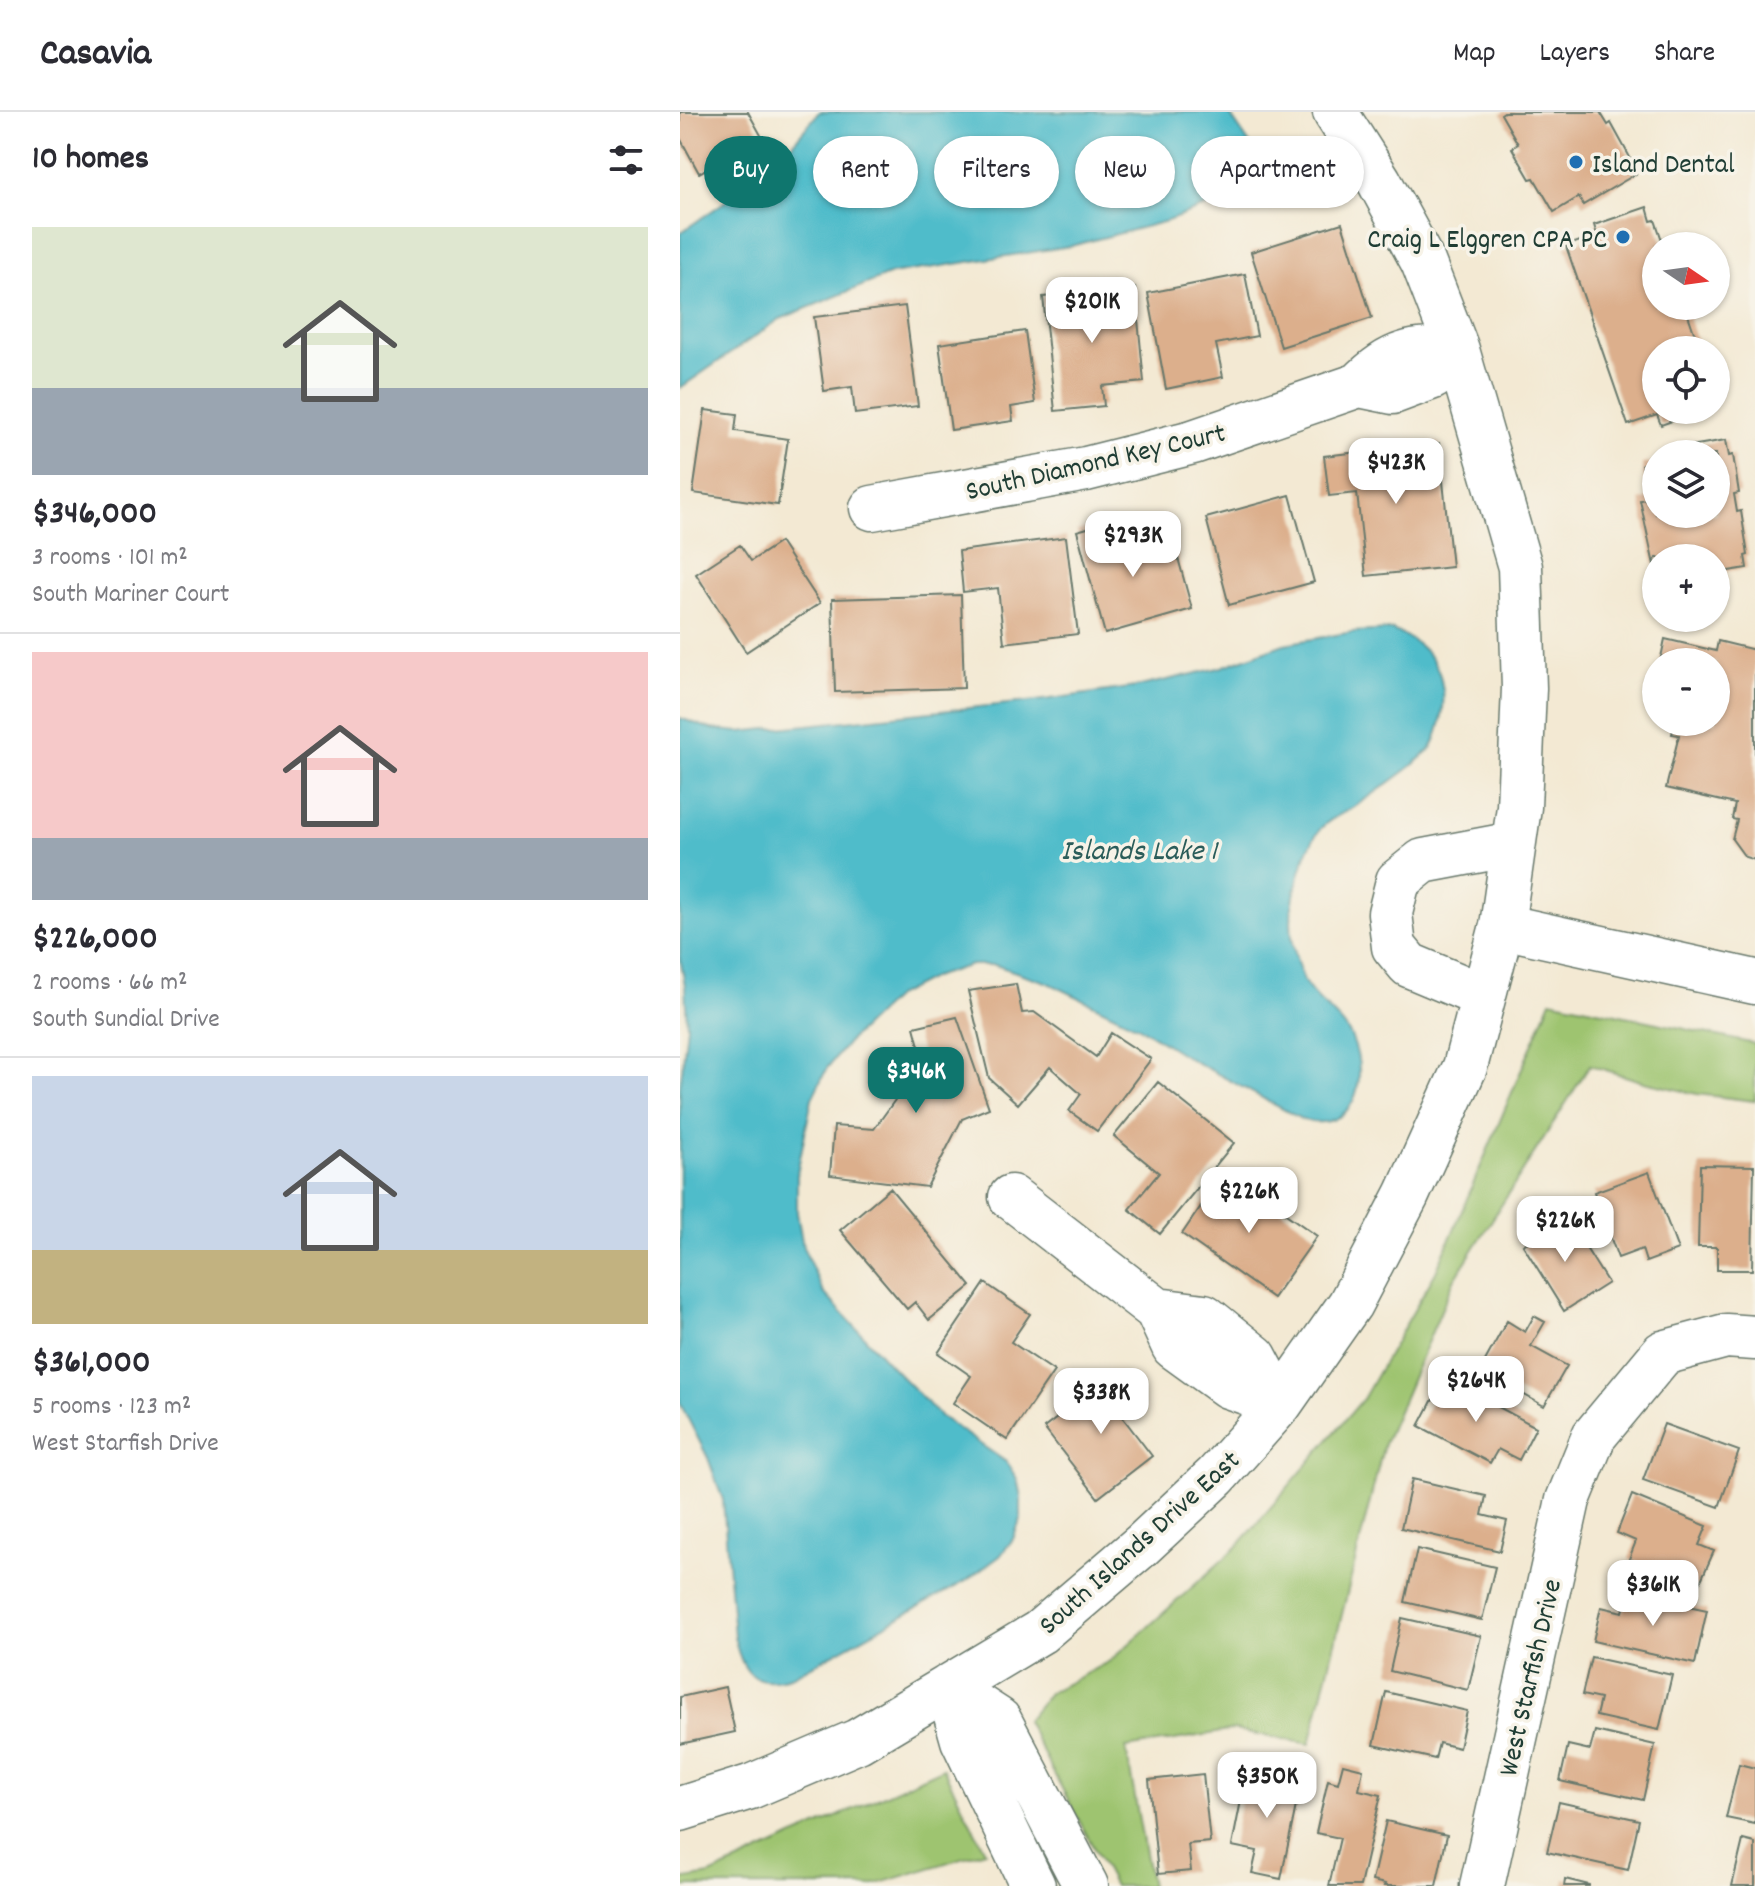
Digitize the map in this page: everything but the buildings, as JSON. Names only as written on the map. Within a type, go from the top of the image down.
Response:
[{"type":"street","name":"South Islands Drive East","points":[[680,1809],[750,1787],[858,1741],[1040,1632],[1142,1545],[1216,1476],[1280,1404],[1350,1304],[1407,1195],[1465,1067],[1502,926],[1519,807],[1524,688],[1520,567],[1457,350],[1423,262],[1379,181],[1335,112]]},
{"type":"street","name":"South Diamond Key Court","points":[[872,508],[1086,469],[1193,442],[1359,385],[1393,392],[1433,377],[1457,350]]},
{"type":"street","points":[[1483,996],[1409,965],[1394,947],[1390,913],[1398,881],[1423,861],[1513,844]]},
{"type":"street","points":[[1502,926],[1755,982]]},
{"type":"street","points":[[1011,1197],[1157,1310],[1174,1347],[1228,1386],[1280,1404]]},
{"type":"street","name":"West Starfish Drive","points":[[1482,1886],[1568,1500],[1594,1436],[1659,1340],[1726,1336],[1755,1338]]},
{"type":"street","points":[[948,1687],[963,1740],[1033,1886]]},
{"type":"street","points":[[948,1687],[999,1720],[1086,1886]]},
{"type":"green space","points":[[1551,1000],[1755,1044],[1755,1101],[1697,1094],[1590,1065],[1454,1280],[1384,1444],[1310,1744],[1234,1730],[1126,1748],[1151,1886],[1114,1886],[1026,1721],[1049,1693],[1110,1661],[1237,1547],[1363,1399],[1436,1272]]},
{"type":"green space","points":[[943,1768],[985,1851],[871,1886],[680,1886],[680,1880],[710,1875]]},
{"type":"water","points":[[819,112],[1228,112],[1244,136],[1191,136],[1191,208],[1202,208],[1167,221],[1071,246],[891,274],[780,319],[680,388],[680,233],[716,208],[797,208],[797,139]]},
{"type":"water","name":"Islands Lake 1","points":[[1392,630],[1425,651],[1440,675],[1443,707],[1436,738],[1428,751],[1410,767],[1321,828],[1304,860],[1291,915],[1295,955],[1305,983],[1342,1023],[1358,1056],[1358,1087],[1345,1112],[1335,1119],[1320,1122],[1303,1120],[1188,1058],[1138,1026],[1049,983],[995,965],[971,965],[933,977],[896,996],[850,1040],[827,1068],[812,1098],[797,1173],[797,1213],[803,1247],[823,1292],[894,1369],[940,1416],[1006,1462],[1017,1479],[1021,1518],[1013,1539],[1000,1556],[966,1581],[793,1676],[768,1680],[752,1675],[741,1660],[734,1636],[723,1500],[708,1458],[680,1403],[680,1089],[687,1026],[680,956],[680,718],[711,729],[739,732],[1036,701],[1136,687],[1219,668],[1284,644],[1353,632]]},
{"type":"place","name":"Island Dental","points":[[1576,162]]},
{"type":"place","name":"Craig L Elggren CPA PC","points":[[1623,237]]}]
